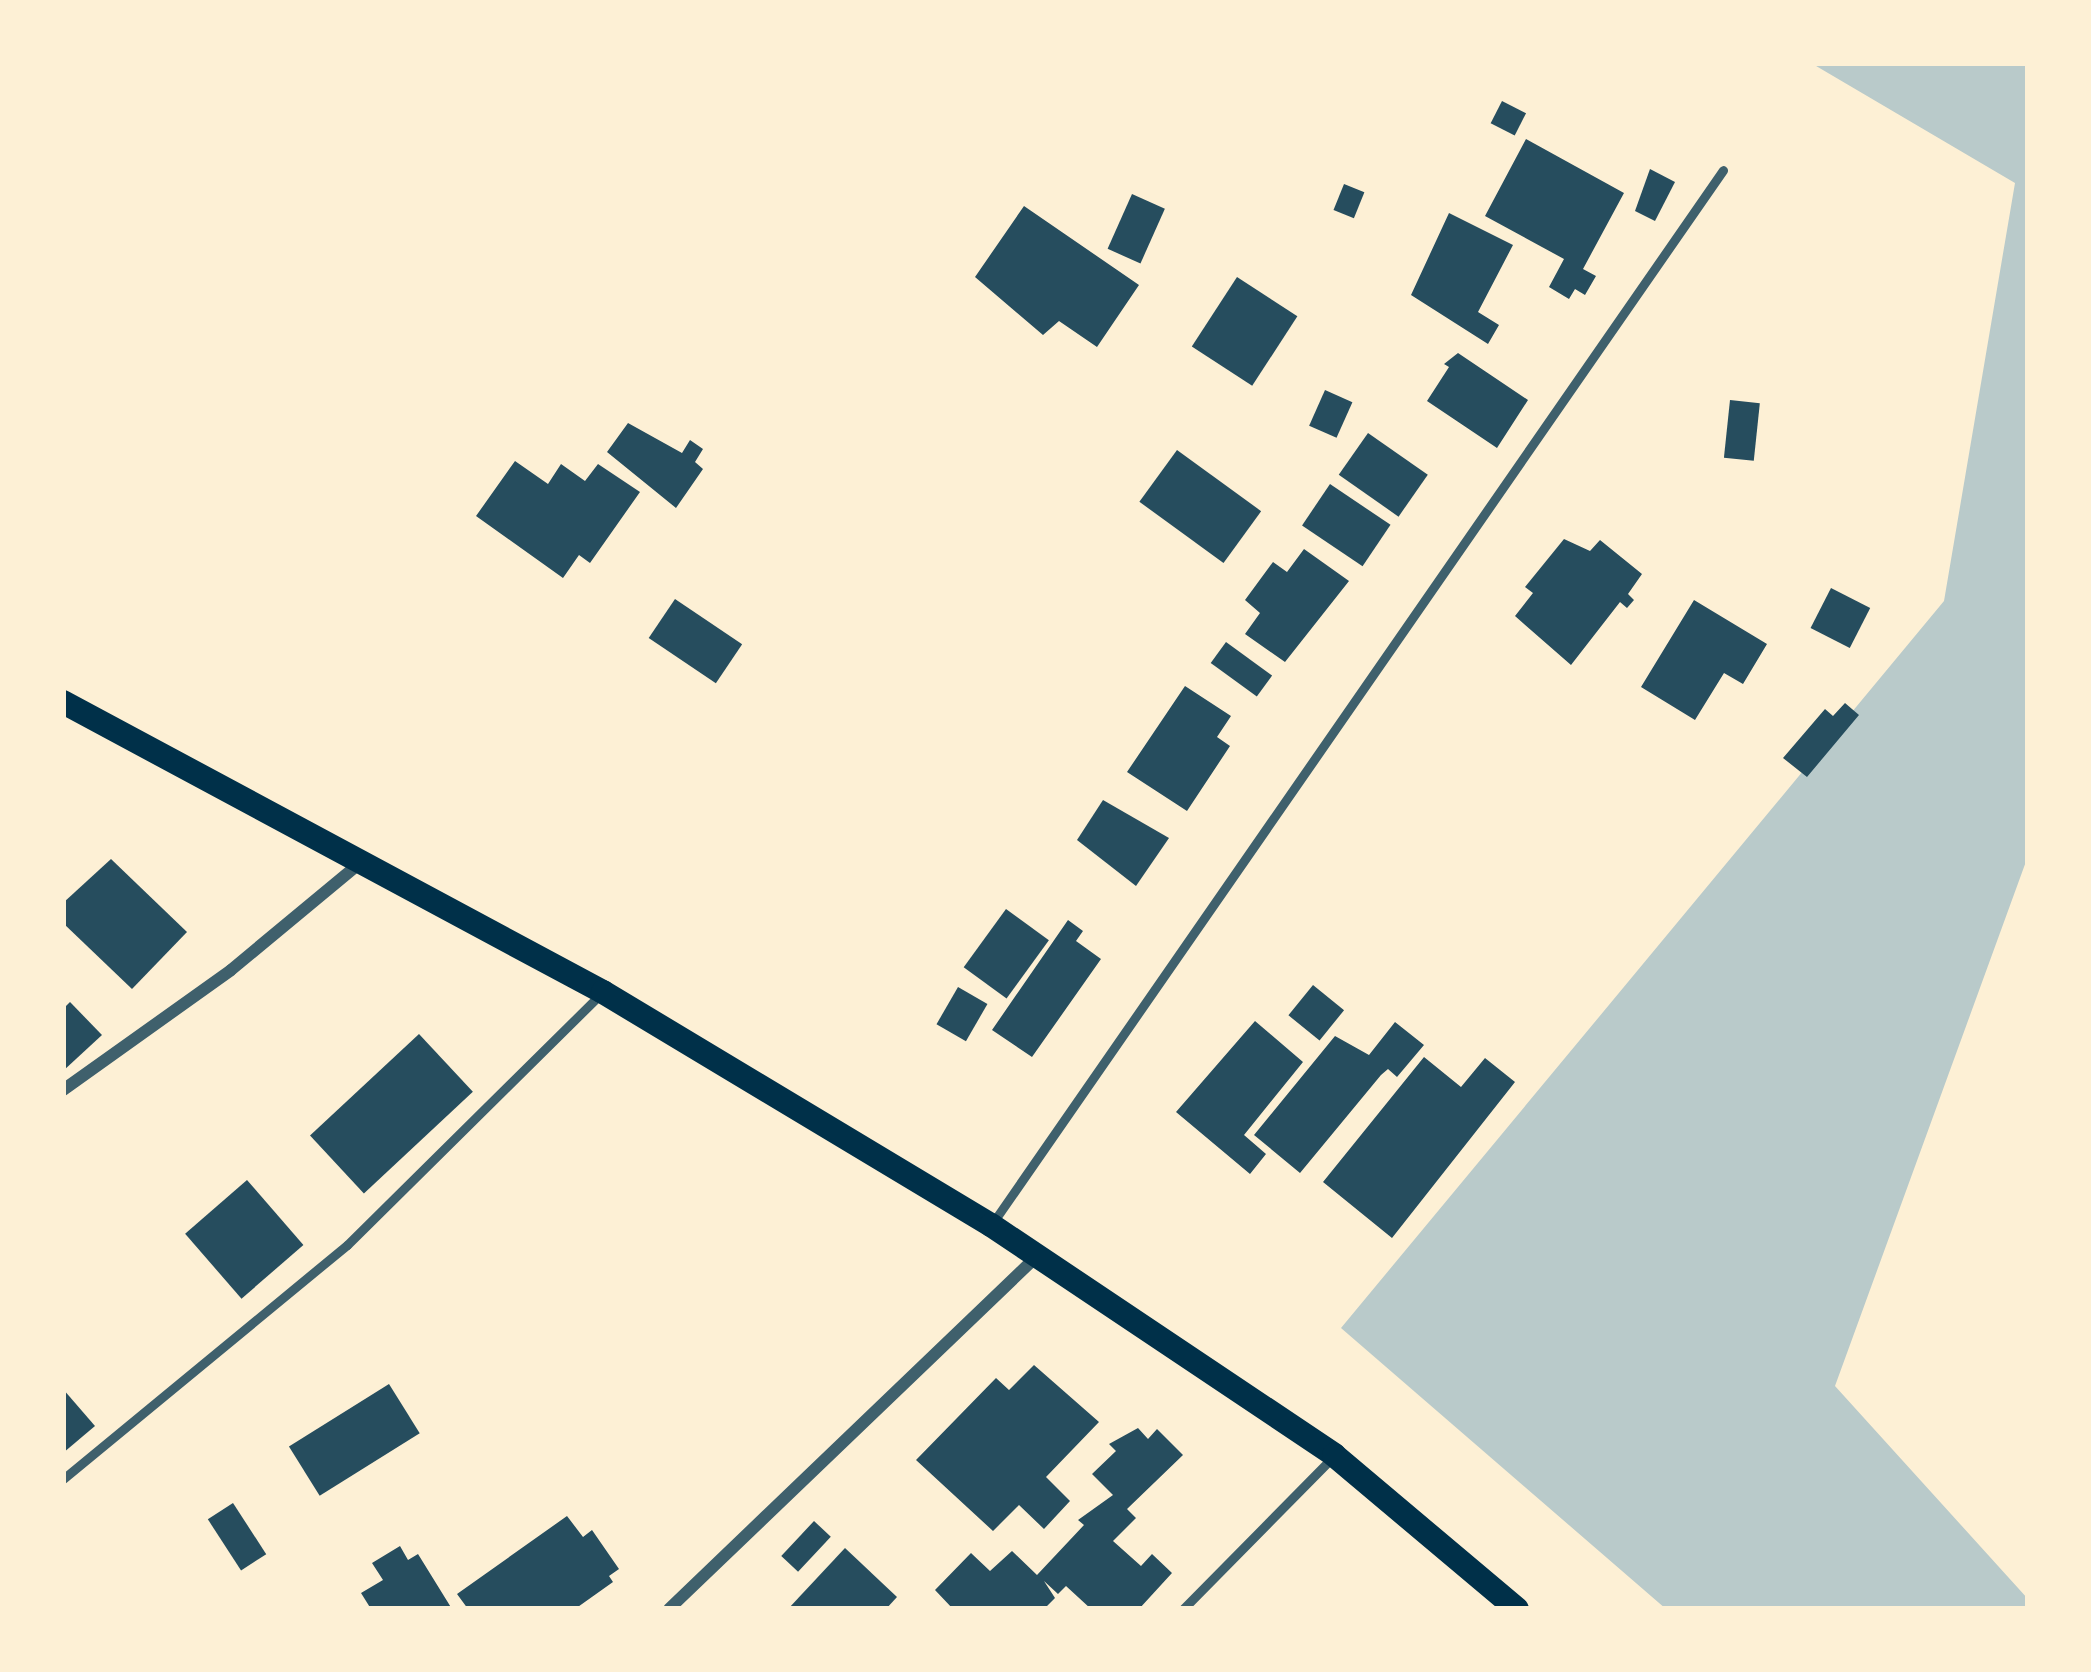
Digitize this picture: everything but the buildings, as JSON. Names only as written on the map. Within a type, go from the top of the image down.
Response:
[{"type":"main road","points":[[63,702],[604,992],[991,1226],[1334,1456],[1517,1609]]},
{"type":"street","points":[[63,1090],[231,970],[361,862]]},
{"type":"street","points":[[669,1609],[1037,1256]]},
{"type":"lane","points":[[991,1226],[1723,170]]},
{"type":"lane","points":[[63,1479],[347,1245],[604,992]]},
{"type":"lane","points":[[1183,1609],[1334,1456]]},
{"type":"shaded area","points":[[1811,63],[2028,63],[2028,856],[1835,1386],[2028,1599],[2028,1609],[1666,1609],[1341,1328],[1944,601],[2015,183]]}]
